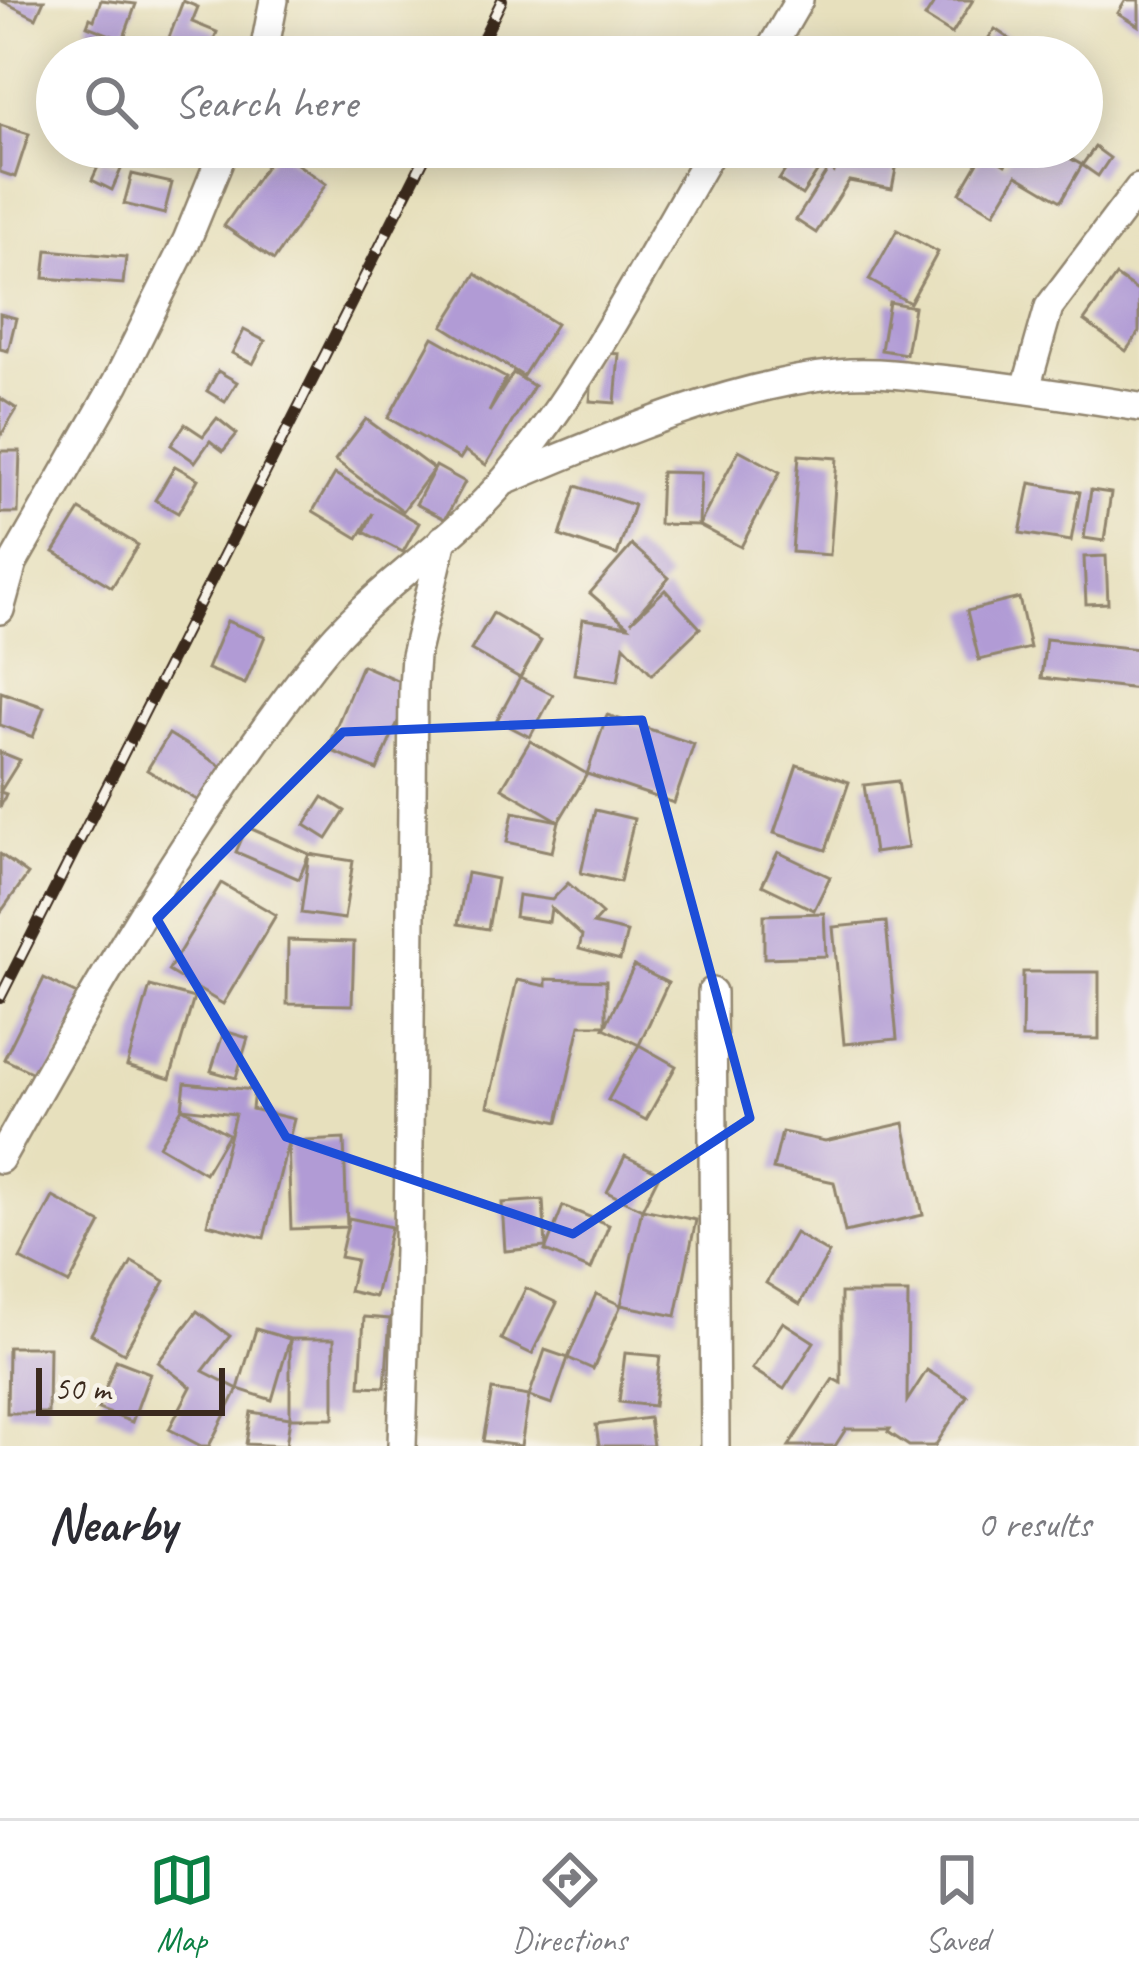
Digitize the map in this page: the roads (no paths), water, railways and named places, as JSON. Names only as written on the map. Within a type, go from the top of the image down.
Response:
[{"type":"street","points":[[267,36],[274,0]]},
{"type":"street","points":[[778,36],[799,0]]},
{"type":"street","points":[[0,610],[6,563],[116,383],[217,168]]},
{"type":"street","points":[[0,1159],[110,962],[199,820],[318,657],[362,606],[503,481],[561,406],[702,168]]},
{"type":"street","points":[[1026,388],[1049,308],[1139,188]]},
{"type":"street","points":[[503,481],[640,424],[837,374],[875,373],[1026,388],[1139,407]]},
{"type":"street","points":[[402,1446],[409,1251],[413,687],[415,656],[443,539]]},
{"type":"street","points":[[712,992],[716,1446]]},
{"type":"railway","points":[[484,36],[502,0]]},
{"type":"railway","points":[[0,998],[419,168]]}]
